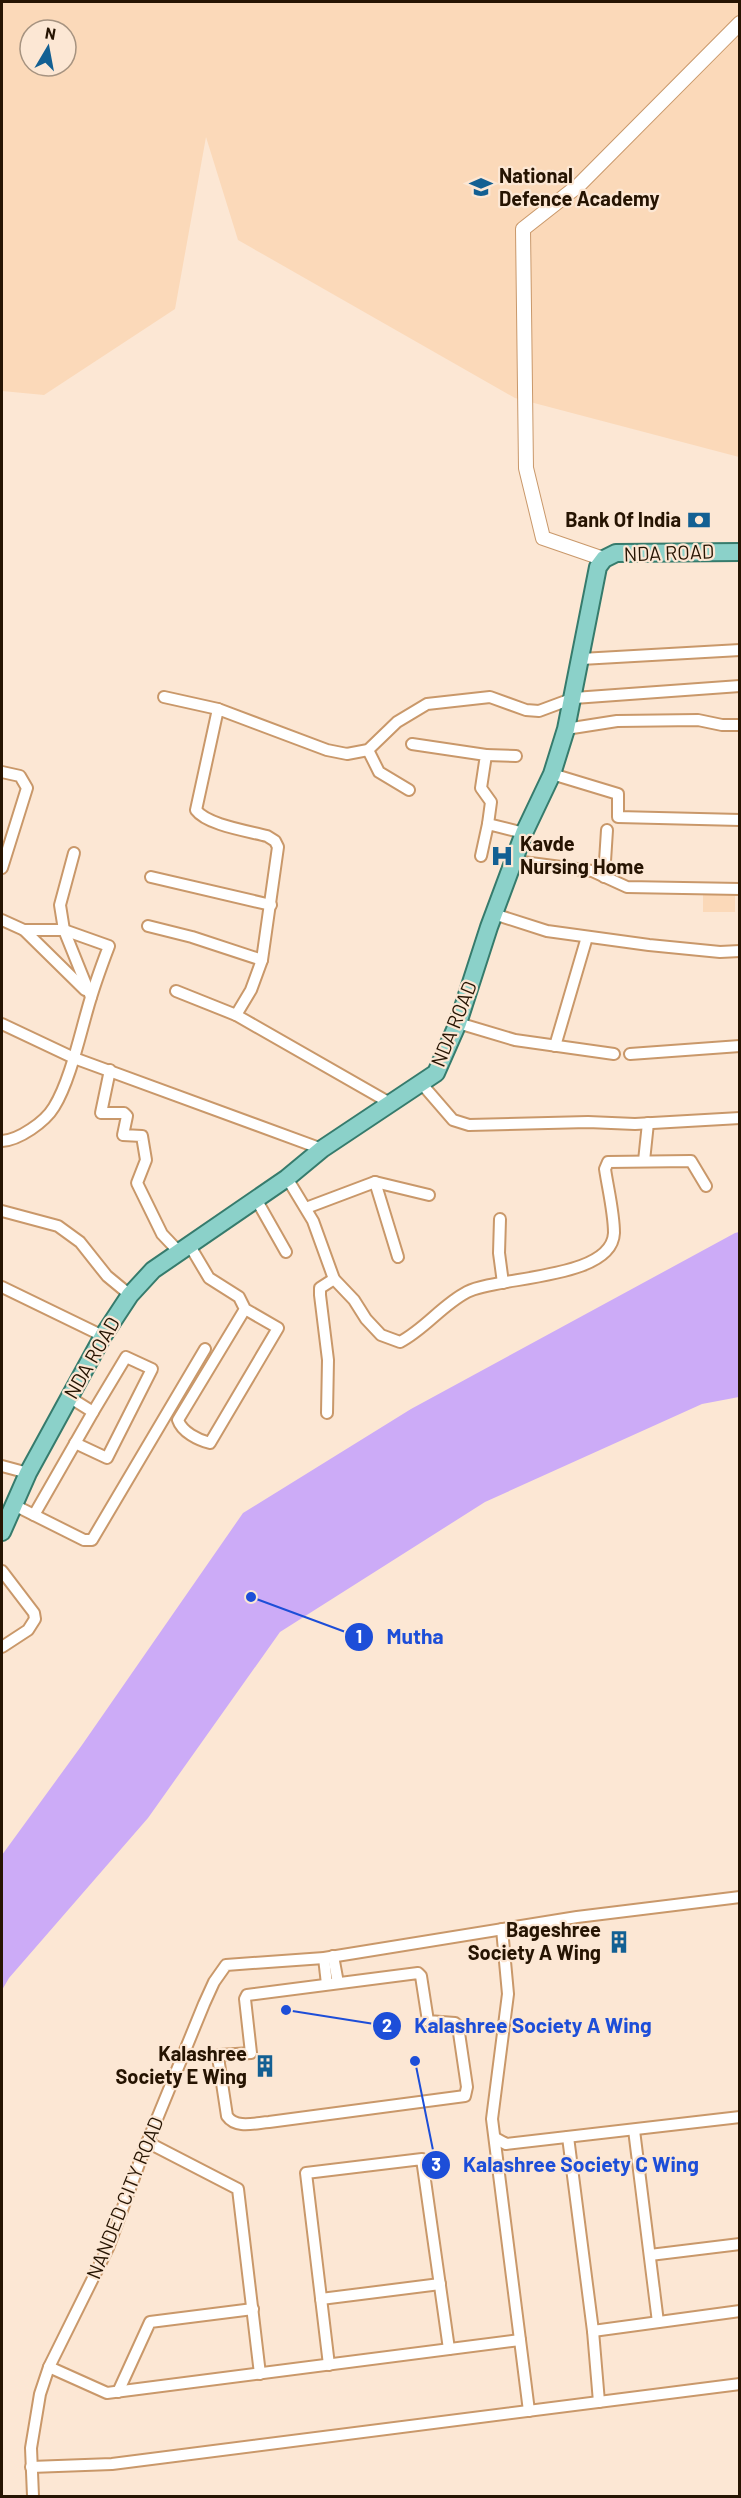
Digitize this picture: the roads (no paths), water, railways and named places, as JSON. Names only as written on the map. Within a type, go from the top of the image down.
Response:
[{"type":"main road","name":"NDA ROAD","points":[[2,1532],[28,1473],[103,1336],[130,1295],[153,1270],[287,1178],[322,1149],[436,1073],[458,1023],[524,833],[552,774],[574,698],[595,576],[604,559],[616,553],[630,552],[740,552]]},
{"type":"street","points":[[604,559],[543,538],[526,468],[524,229],[579,184],[740,23]]},
{"type":"street","points":[[581,659],[740,650]]},
{"type":"street","points":[[164,697],[218,709],[327,750],[346,754],[368,750],[397,722],[427,704],[490,697],[526,710],[539,711],[574,698],[740,686]]},
{"type":"street","points":[[218,709],[196,810],[200,816],[212,821],[267,836],[278,847],[262,960],[250,990],[236,1015]]},
{"type":"street","points":[[566,729],[617,721],[698,720],[722,725],[740,725]]},
{"type":"street","points":[[412,744],[516,756]]},
{"type":"street","points":[[368,750],[379,772],[409,790]]},
{"type":"street","points":[[481,856],[491,802],[481,788],[486,754]]},
{"type":"street","points":[[2,772],[20,776],[27,788],[2,868]]},
{"type":"street","points":[[552,774],[618,794],[618,817],[740,820]]},
{"type":"street","points":[[488,824],[524,833]]},
{"type":"street","points":[[604,877],[607,830]]},
{"type":"street","points":[[74,853],[60,905],[64,930],[91,997]]},
{"type":"street","points":[[515,861],[592,871],[627,887],[740,889]]},
{"type":"street","points":[[151,877],[271,905]]},
{"type":"street","points":[[494,914],[547,931],[720,952],[740,951]]},
{"type":"street","points":[[2,920],[24,930],[91,997]]},
{"type":"street","points":[[148,926],[192,937],[262,960]]},
{"type":"street","points":[[2,1141],[18,1136],[55,1107],[74,1058],[91,997],[109,946],[64,930],[24,930]]},
{"type":"street","points":[[555,1046],[587,937]]},
{"type":"street","points":[[176,991],[236,1015],[390,1103]]},
{"type":"street","points":[[458,1023],[515,1040],[614,1054]]},
{"type":"street","points":[[2,1024],[74,1058],[322,1149]]},
{"type":"street","points":[[630,1054],[740,1046]]},
{"type":"street","points":[[110,1070],[101,1113],[124,1113],[127,1116],[123,1135],[142,1136],[146,1160],[137,1184],[162,1234],[185,1250],[209,1278],[239,1296],[246,1309],[278,1328],[210,1443],[203,1442],[183,1429],[178,1420],[246,1309]]},
{"type":"street","points":[[422,1083],[453,1120],[462,1124],[648,1123],[740,1118]]},
{"type":"street","points":[[644,1161],[648,1123]]},
{"type":"street","points":[[287,1178],[306,1209],[334,1279],[354,1300],[366,1319],[381,1335],[400,1342],[412,1336],[466,1292],[502,1283],[562,1273],[590,1262],[605,1251],[614,1234],[605,1164],[608,1162],[691,1161],[706,1186]]},
{"type":"street","points":[[306,1209],[375,1182],[429,1195]]},
{"type":"street","points":[[375,1182],[398,1257]]},
{"type":"street","points":[[256,1199],[286,1252]]},
{"type":"street","points":[[2,1211],[58,1226],[80,1242],[107,1276],[130,1295]]},
{"type":"street","points":[[500,1219],[499,1253],[502,1283]]},
{"type":"street","points":[[327,1413],[328,1360],[320,1288],[334,1279]]},
{"type":"street","points":[[2,1287],[103,1336]]},
{"type":"street","points":[[14,1505],[84,1540],[92,1540],[204,1349]]},
{"type":"street","points":[[34,1515],[75,1443],[93,1412],[126,1357],[152,1369],[107,1458],[75,1443]]},
{"type":"street","points":[[69,1397],[93,1412]]},
{"type":"street","points":[[2,1466],[28,1473]]},
{"type":"street","points":[[2,1572],[34,1613],[35,1619],[28,1630],[2,1647]]},
{"type":"street","name":"NANDED CITY ROAD","points":[[33,2496],[31,2448],[37,2412],[49,2367],[108,2248],[147,2142],[204,2004],[214,1982],[226,1965],[329,1957],[502,1929],[695,1901],[740,1897]]},
{"type":"street","points":[[502,1929],[508,1994],[492,2119],[529,2411]]},
{"type":"street","points":[[329,1957],[333,1983]]},
{"type":"street","points":[[421,1974],[428,2021],[455,2023],[458,2026],[467,2087],[465,2096],[269,2122],[237,2124],[230,2120],[227,2116],[218,2057],[220,2055],[251,2054],[245,1997],[333,1983],[421,1974]]},
{"type":"street","points":[[495,2138],[506,2144],[740,2117]]},
{"type":"street","points":[[634,2130],[658,2322]]},
{"type":"street","points":[[568,2137],[593,2331],[599,2402]]},
{"type":"street","points":[[147,2142],[238,2189],[260,2374]]},
{"type":"street","points":[[329,2365],[306,2173],[422,2159],[449,2349]]},
{"type":"street","points":[[650,2255],[740,2244]]},
{"type":"street","points":[[321,2299],[440,2284]]},
{"type":"street","points":[[118,2392],[150,2322],[253,2309]]},
{"type":"street","points":[[593,2331],[740,2311]]},
{"type":"street","points":[[49,2367],[107,2393],[520,2340]]},
{"type":"street","points":[[31,2467],[112,2464],[740,2384]]},
{"type":"place","name":"National Defence Academy","points":[[481,187]]},
{"type":"place","name":"Bank Of India","points":[[699,520]]},
{"type":"place","name":"Kavde Nursing Home","points":[[502,856]]},
{"type":"place","name":"Mutha","points":[[251,1597]]},
{"type":"place","name":"Bageshree Society A Wing","points":[[619,1942]]},
{"type":"place","name":"Kalashree Society A Wing","points":[[286,2010]]},
{"type":"place","name":"Kalashree Society C Wing","points":[[415,2061]]},
{"type":"place","name":"Kalashree Society E Wing","points":[[265,2066]]}]
